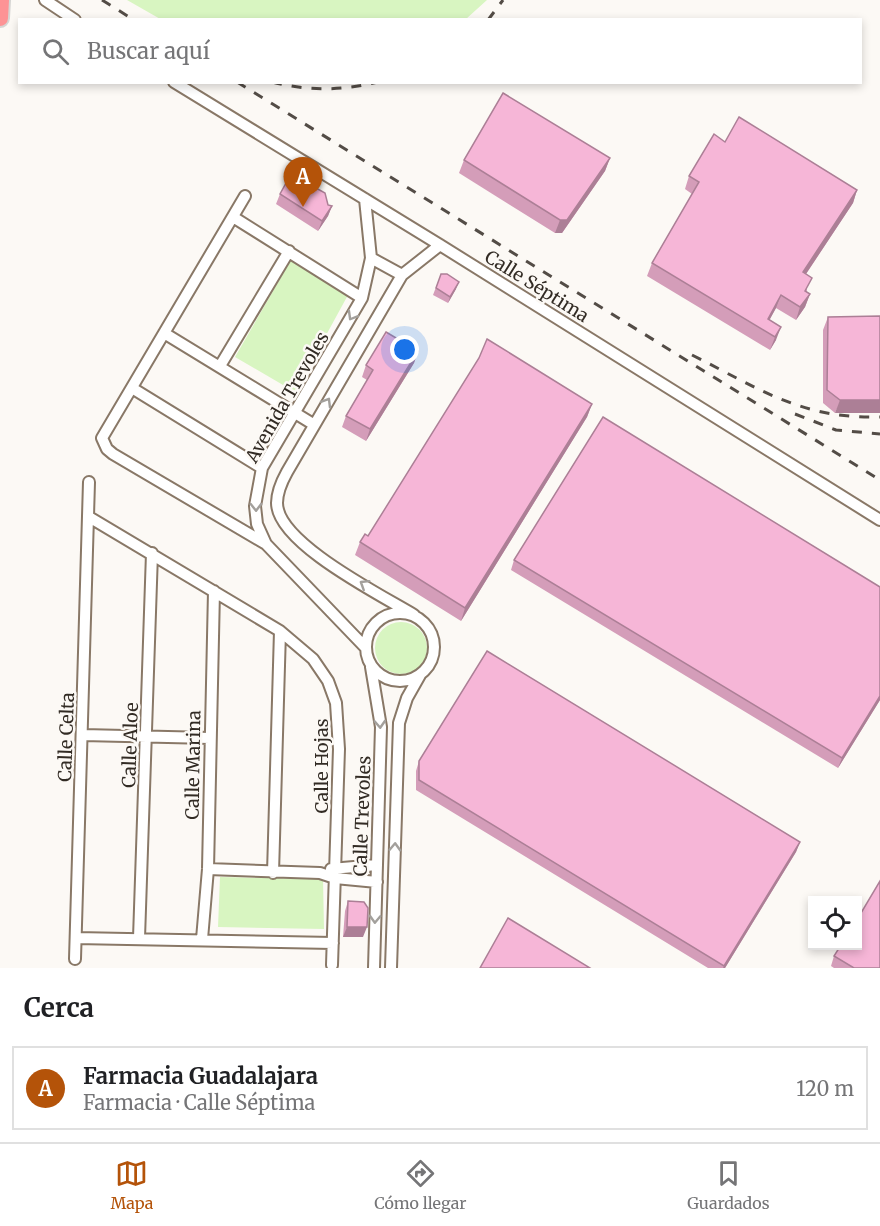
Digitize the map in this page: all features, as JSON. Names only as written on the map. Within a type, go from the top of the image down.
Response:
[{"type":"highway","points":[[0,18],[1,0]]},
{"type":"street","points":[[45,0],[72,18]]},
{"type":"street","name":"Calle Séptima","points":[[177,84],[880,520]]},
{"type":"street","points":[[245,196],[106,430],[104,444],[113,454],[266,544]]},
{"type":"street","name":"Avenida Trevoles","points":[[365,199],[371,258],[362,298],[297,413],[262,468],[255,506],[257,524],[266,544],[365,647]]},
{"type":"street","points":[[233,217],[362,298]]},
{"type":"street","name":"Avenida Trevoles","points":[[414,615],[309,550],[286,528],[277,503],[280,486],[313,424],[402,275],[440,245]]},
{"type":"street","points":[[220,366],[289,251]]},
{"type":"street","points":[[371,258],[402,275]]},
{"type":"street","points":[[164,333],[313,424]]},
{"type":"street","points":[[132,388],[262,468]]},
{"type":"street","name":"Calle Celta","points":[[75,959],[89,482]]},
{"type":"street","name":"Calle Hojas","points":[[89,517],[280,631],[313,659],[328,681],[336,703],[339,749],[332,965]]},
{"type":"street","name":"Calle Aloe","points":[[139,938],[152,553]]},
{"type":"street","name":"Calle Marina","points":[[202,939],[208,869],[214,591]]},
{"type":"street","points":[[397,613],[414,615],[428,627],[434,644],[434,656],[420,675],[408,681],[394,681],[381,676],[371,667],[365,647],[369,630],[381,618],[397,613]]},
{"type":"street","points":[[273,873],[280,631]]},
{"type":"street","name":"Calle Trevoles","points":[[371,667],[381,727],[374,968]]},
{"type":"street","name":"Calle Trevoles","points":[[391,968],[399,723],[407,698],[420,675]]},
{"type":"street","points":[[83,735],[210,738]]},
{"type":"street","points":[[208,869],[273,873],[336,873],[377,865]]},
{"type":"street","points":[[336,873],[377,882]]},
{"type":"street","points":[[76,938],[333,943]]},
{"type":"green space","points":[[127,0],[487,0],[467,18],[158,18]]},
{"type":"green space","points":[[291,260],[348,295],[295,392],[235,357]]},
{"type":"green space","points":[[401,622],[411,624],[419,630],[425,638],[427,648],[425,658],[419,666],[411,672],[401,674],[391,672],[383,666],[377,658],[375,648],[377,638],[383,630],[391,624]]},
{"type":"green space","points":[[220,877],[323,879],[324,929],[218,927]]},
{"type":"building","points":[[503,93],[610,158],[567,220],[560,220],[464,160]]},
{"type":"building","points":[[739,117],[857,190],[803,272],[812,278],[805,291],[810,294],[800,307],[781,295],[768,319],[781,327],[775,337],[652,263],[699,182],[689,176],[714,134],[725,142]]},
{"type":"building","points":[[291,174],[325,193],[328,205],[332,206],[322,221],[280,194]]},
{"type":"building","points":[[441,274],[447,274],[459,282],[450,297],[436,288]]},
{"type":"building","points":[[880,316],[880,400],[840,400],[827,390],[828,317]]},
{"type":"building","points":[[386,332],[418,351],[370,429],[346,416],[373,370],[366,365]]},
{"type":"building","points":[[487,339],[592,404],[465,608],[360,542],[365,534],[368,536],[479,358]]},
{"type":"building","points":[[603,417],[880,587],[880,696],[842,758],[514,560]]},
{"type":"building","points":[[487,651],[800,842],[724,966],[419,780],[419,761]]},
{"type":"building","points":[[880,881],[880,968],[854,968],[834,956],[838,950],[862,950],[862,911]]},
{"type":"building","points":[[348,901],[364,902],[368,908],[367,927],[347,927]]},
{"type":"building","points":[[508,918],[590,968],[480,968]]},
{"type":"railway","points":[[102,0],[131,18]]},
{"type":"railway","points":[[490,18],[503,0]]},
{"type":"railway","points":[[240,84],[880,480]]},
{"type":"railway","points":[[283,84],[325,89],[367,84]]},
{"type":"railway","points":[[692,355],[782,400],[827,413],[880,417]]},
{"type":"railway","points":[[795,414],[836,430],[880,434]]},
{"type":"place","name":"Farmacia Guadalajara","points":[[303,207]]}]
